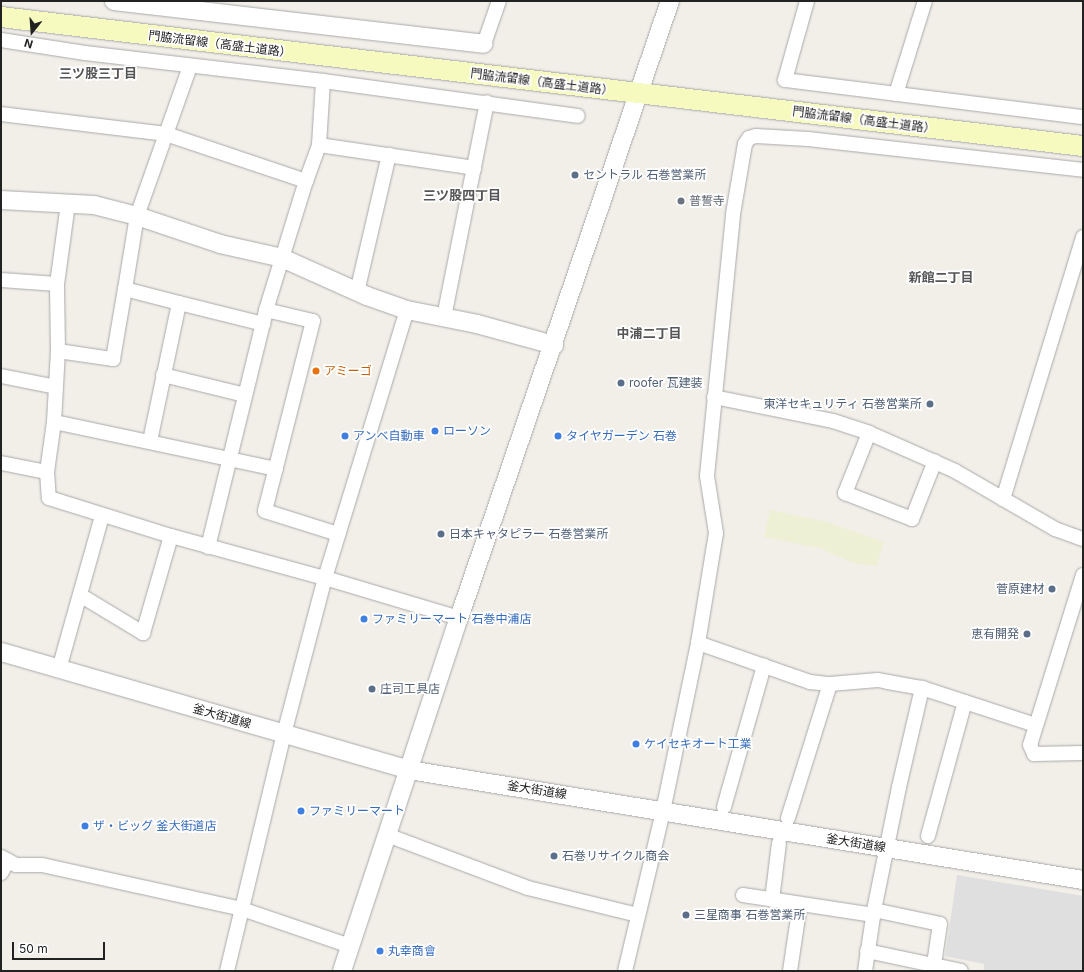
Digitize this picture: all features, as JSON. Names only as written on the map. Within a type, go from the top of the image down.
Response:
[{"type":"main road","name":"門脇流留線（高盛土道路）","points":[[1,17],[1083,146]]},
{"type":"street","points":[[114,1],[484,44],[499,1]]},
{"type":"street","points":[[342,971],[459,618],[554,345],[670,1]]},
{"type":"street","points":[[807,1],[785,80],[1083,117]]},
{"type":"street","points":[[896,94],[925,1]]},
{"type":"street","points":[[1,40],[85,53],[487,102],[578,116]]},
{"type":"street","points":[[58,351],[113,359],[137,216],[190,66]]},
{"type":"street","points":[[208,547],[228,459],[266,310],[306,180],[319,145],[323,81]]},
{"type":"street","points":[[444,316],[487,102]]},
{"type":"street","points":[[1,114],[166,134],[306,180]]},
{"type":"street","points":[[625,971],[664,811],[698,643],[716,533],[707,476],[733,214],[745,144],[749,138],[756,136],[808,139],[1083,170]]},
{"type":"street","points":[[319,145],[474,168]]},
{"type":"street","points":[[357,292],[389,155]]},
{"type":"street","points":[[1,200],[94,205],[137,216],[220,244],[282,258],[357,292],[407,310],[444,316],[554,345]]},
{"type":"street","points":[[68,204],[57,284],[58,351],[54,422],[47,472],[49,498],[102,516],[208,547],[325,578],[459,618]]},
{"type":"street","points":[[1003,499],[1083,237]]},
{"type":"street","points":[[1,280],[57,284]]},
{"type":"street","points":[[125,289],[263,324]]},
{"type":"street","points":[[150,441],[179,303]]},
{"type":"street","points":[[266,310],[313,321],[265,512],[338,534]]},
{"type":"street","points":[[227,971],[284,734],[325,578],[407,310]]},
{"type":"street","points":[[1,376],[56,387]]},
{"type":"street","points":[[163,376],[245,395]]},
{"type":"street","points":[[714,397],[833,421],[869,433],[935,461],[1055,529],[1083,539]]},
{"type":"street","points":[[54,422],[276,468]]},
{"type":"street","points":[[869,433],[845,493],[912,519],[935,461]]},
{"type":"street","points":[[1,463],[47,472]]},
{"type":"street","points":[[59,669],[102,516]]},
{"type":"street","points":[[80,595],[143,633],[171,536]]},
{"type":"street","points":[[1083,574],[1030,745],[1034,754],[1083,753]]},
{"type":"street","points":[[698,643],[810,682],[830,684],[878,680],[922,688],[1035,725]]},
{"type":"street","name":"釜大街道線","points":[[1,652],[409,770],[1083,880]]},
{"type":"street","points":[[724,807],[764,666]]},
{"type":"street","points":[[788,818],[830,684]]},
{"type":"street","points":[[865,971],[874,913],[899,787],[922,688]]},
{"type":"street","points":[[928,836],[965,702]]},
{"type":"street","points":[[387,835],[528,888],[638,915]]},
{"type":"street","points":[[772,900],[780,843]]},
{"type":"street","points":[[3,864],[42,864],[242,909],[350,946]]},
{"type":"street","points":[[743,895],[874,913],[940,924],[934,964]]},
{"type":"street","points":[[790,971],[800,904]]},
{"type":"street","points":[[867,951],[934,964],[961,971]]},
{"type":"shaded area","points":[[957,875],[1083,896],[1083,971],[984,971],[984,964],[945,956]]},
{"type":"green space","points":[[770,510],[827,522],[884,542],[877,566],[853,563],[819,548],[764,537]]},
{"type":"place","name":"セントラル 石巻営業所","points":[[575,175]]},
{"type":"place","name":"普誓寺","points":[[681,201]]},
{"type":"place","name":"アミーゴ","points":[[316,371]]},
{"type":"place","name":"roofer 瓦建装","points":[[621,383]]},
{"type":"place","name":"東洋セキュリティ 石巻営業所","points":[[930,404]]},
{"type":"place","name":"ローソン","points":[[435,431]]},
{"type":"place","name":"アンベ自動車","points":[[345,436]]},
{"type":"place","name":"タイヤガーデン 石巻","points":[[558,436]]},
{"type":"place","name":"日本キャタピラー 石巻営業所","points":[[441,534]]},
{"type":"place","name":"菅原建材","points":[[1052,589]]},
{"type":"place","name":"ファミリーマート 石巻中浦店","points":[[364,619]]},
{"type":"place","name":"恵有開発","points":[[1027,634]]},
{"type":"place","name":"庄司工具店","points":[[372,689]]},
{"type":"place","name":"ケイセキオート工業","points":[[636,744]]},
{"type":"place","name":"ファミリーマート","points":[[301,811]]},
{"type":"place","name":"ザ・ビッグ 釜大街道店","points":[[85,826]]},
{"type":"place","name":"石巻リサイクル商会","points":[[554,856]]},
{"type":"place","name":"三星商事 石巻営業所","points":[[686,915]]},
{"type":"place","name":"丸幸商會","points":[[380,951]]},
{"type":"district","name":"三ツ股三丁目","points":[[98,73]]},
{"type":"district","name":"三ツ股四丁目","points":[[462,195]]},
{"type":"district","name":"新館二丁目","points":[[941,277]]},
{"type":"district","name":"中浦二丁目","points":[[649,333]]}]
